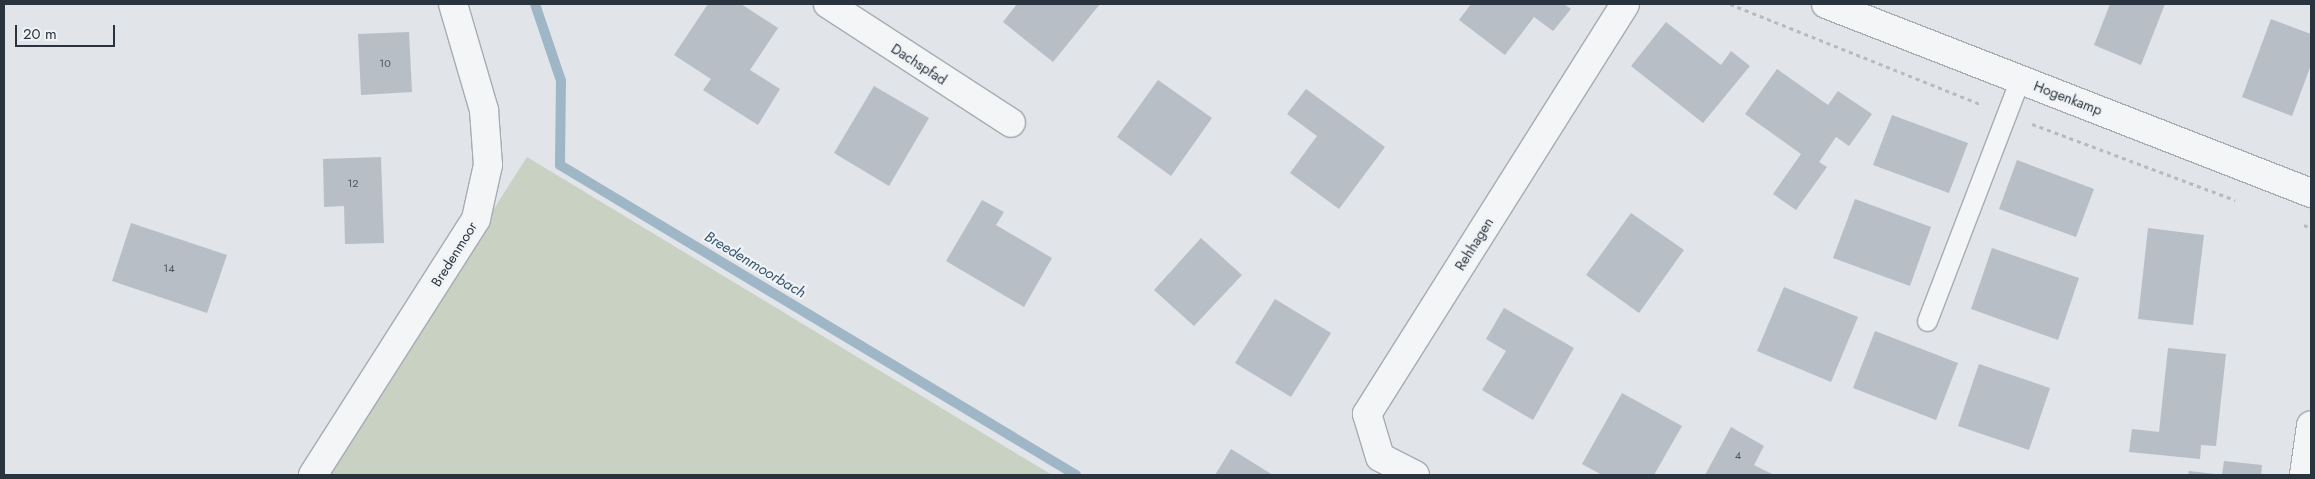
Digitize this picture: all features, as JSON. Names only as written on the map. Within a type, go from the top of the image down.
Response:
[{"type":"street","name":"Bredenmoor","points":[[313,475],[476,219],[488,165],[484,110],[453,4]]},
{"type":"street","name":"Dachspfad","points":[[828,4],[1011,123]]},
{"type":"street","name":"Rehhagen","points":[[1415,475],[1380,457],[1368,414],[1626,4]]},
{"type":"street","name":"Hogenkamp","points":[[1826,4],[2311,193]]},
{"type":"street","points":[[2304,475],[2311,426]]},
{"type":"lane","points":[[1927,321],[2020,79]]},
{"type":"green space","points":[[527,157],[1052,475],[324,475]]},
{"type":"building","points":[[708,4],[741,4],[778,28],[750,70],[780,89],[758,125],[703,90],[711,79],[674,55]]},
{"type":"building","points":[[1017,4],[1100,4],[1053,62],[1003,22]]},
{"type":"building","points":[[1471,4],[1564,4],[1571,9],[1553,31],[1534,17],[1505,55],[1459,20]]},
{"type":"building","points":[[2110,4],[2165,4],[2141,65],[2094,45]]},
{"type":"building","points":[[2271,19],[2311,34],[2311,65],[2292,116],[2242,97]]},
{"type":"building","points":[[1666,22],[1721,65],[1731,51],[1750,66],[1703,123],[1631,66]]},
{"type":"building","points":[[409,32],[412,92],[361,95],[358,34]]},
{"type":"building","points":[[1777,69],[1828,105],[1838,91],[1872,114],[1849,146],[1836,137],[1819,162],[1827,167],[1796,210],[1773,194],[1801,154],[1745,114]]},
{"type":"building","points":[[1158,80],[1212,118],[1171,176],[1117,137]]},
{"type":"building","points":[[874,86],[929,118],[889,186],[834,153]]},
{"type":"building","points":[[1306,89],[1385,147],[1339,209],[1290,173],[1317,136],[1287,114]]},
{"type":"building","points":[[1892,115],[1968,143],[1949,193],[1873,165]]},
{"type":"building","points":[[381,157],[384,243],[345,244],[344,206],[324,207],[323,159]]},
{"type":"building","points":[[2017,160],[2094,189],[2076,237],[1999,209]]},
{"type":"building","points":[[1855,199],[1931,227],[1910,286],[1833,258]]},
{"type":"building","points":[[982,200],[1004,212],[996,225],[1052,258],[1024,307],[946,261]]},
{"type":"building","points":[[1631,213],[1684,250],[1639,313],[1586,275]]},
{"type":"building","points":[[131,223],[227,255],[207,313],[112,281]]},
{"type":"building","points":[[2148,228],[2204,235],[2193,325],[2138,319]]},
{"type":"building","points":[[1201,238],[1242,275],[1194,326],[1154,290]]},
{"type":"building","points":[[1992,248],[2079,278],[2058,340],[1971,309]]},
{"type":"building","points":[[1784,287],[1858,317],[1831,382],[1757,351]]},
{"type":"building","points":[[1275,299],[1331,333],[1291,397],[1235,363]]},
{"type":"building","points":[[1504,308],[1574,348],[1533,420],[1482,390],[1506,351],[1486,339]]},
{"type":"building","points":[[1875,331],[1958,363],[1936,420],[1853,388]]},
{"type":"building","points":[[2168,348],[2226,354],[2216,446],[2201,445],[2200,459],[2129,452],[2132,429],[2159,432]]},
{"type":"building","points":[[1979,364],[2050,388],[2029,450],[1958,426]]},
{"type":"building","points":[[1622,393],[1682,426],[1654,475],[1602,475],[1582,464]]},
{"type":"building","points":[[1731,427],[1764,446],[1754,465],[1774,475],[1705,475]]},
{"type":"building","points":[[1231,449],[1273,475],[1215,475]]},
{"type":"building","points":[[2224,461],[2262,465],[2261,475],[2222,475]]},
{"type":"building","points":[[2189,471],[2215,474],[2215,475],[2188,475]]},
{"type":"waterway","name":"Breedenmoorbach","points":[[535,4],[561,81],[560,165],[1076,475]]}]
